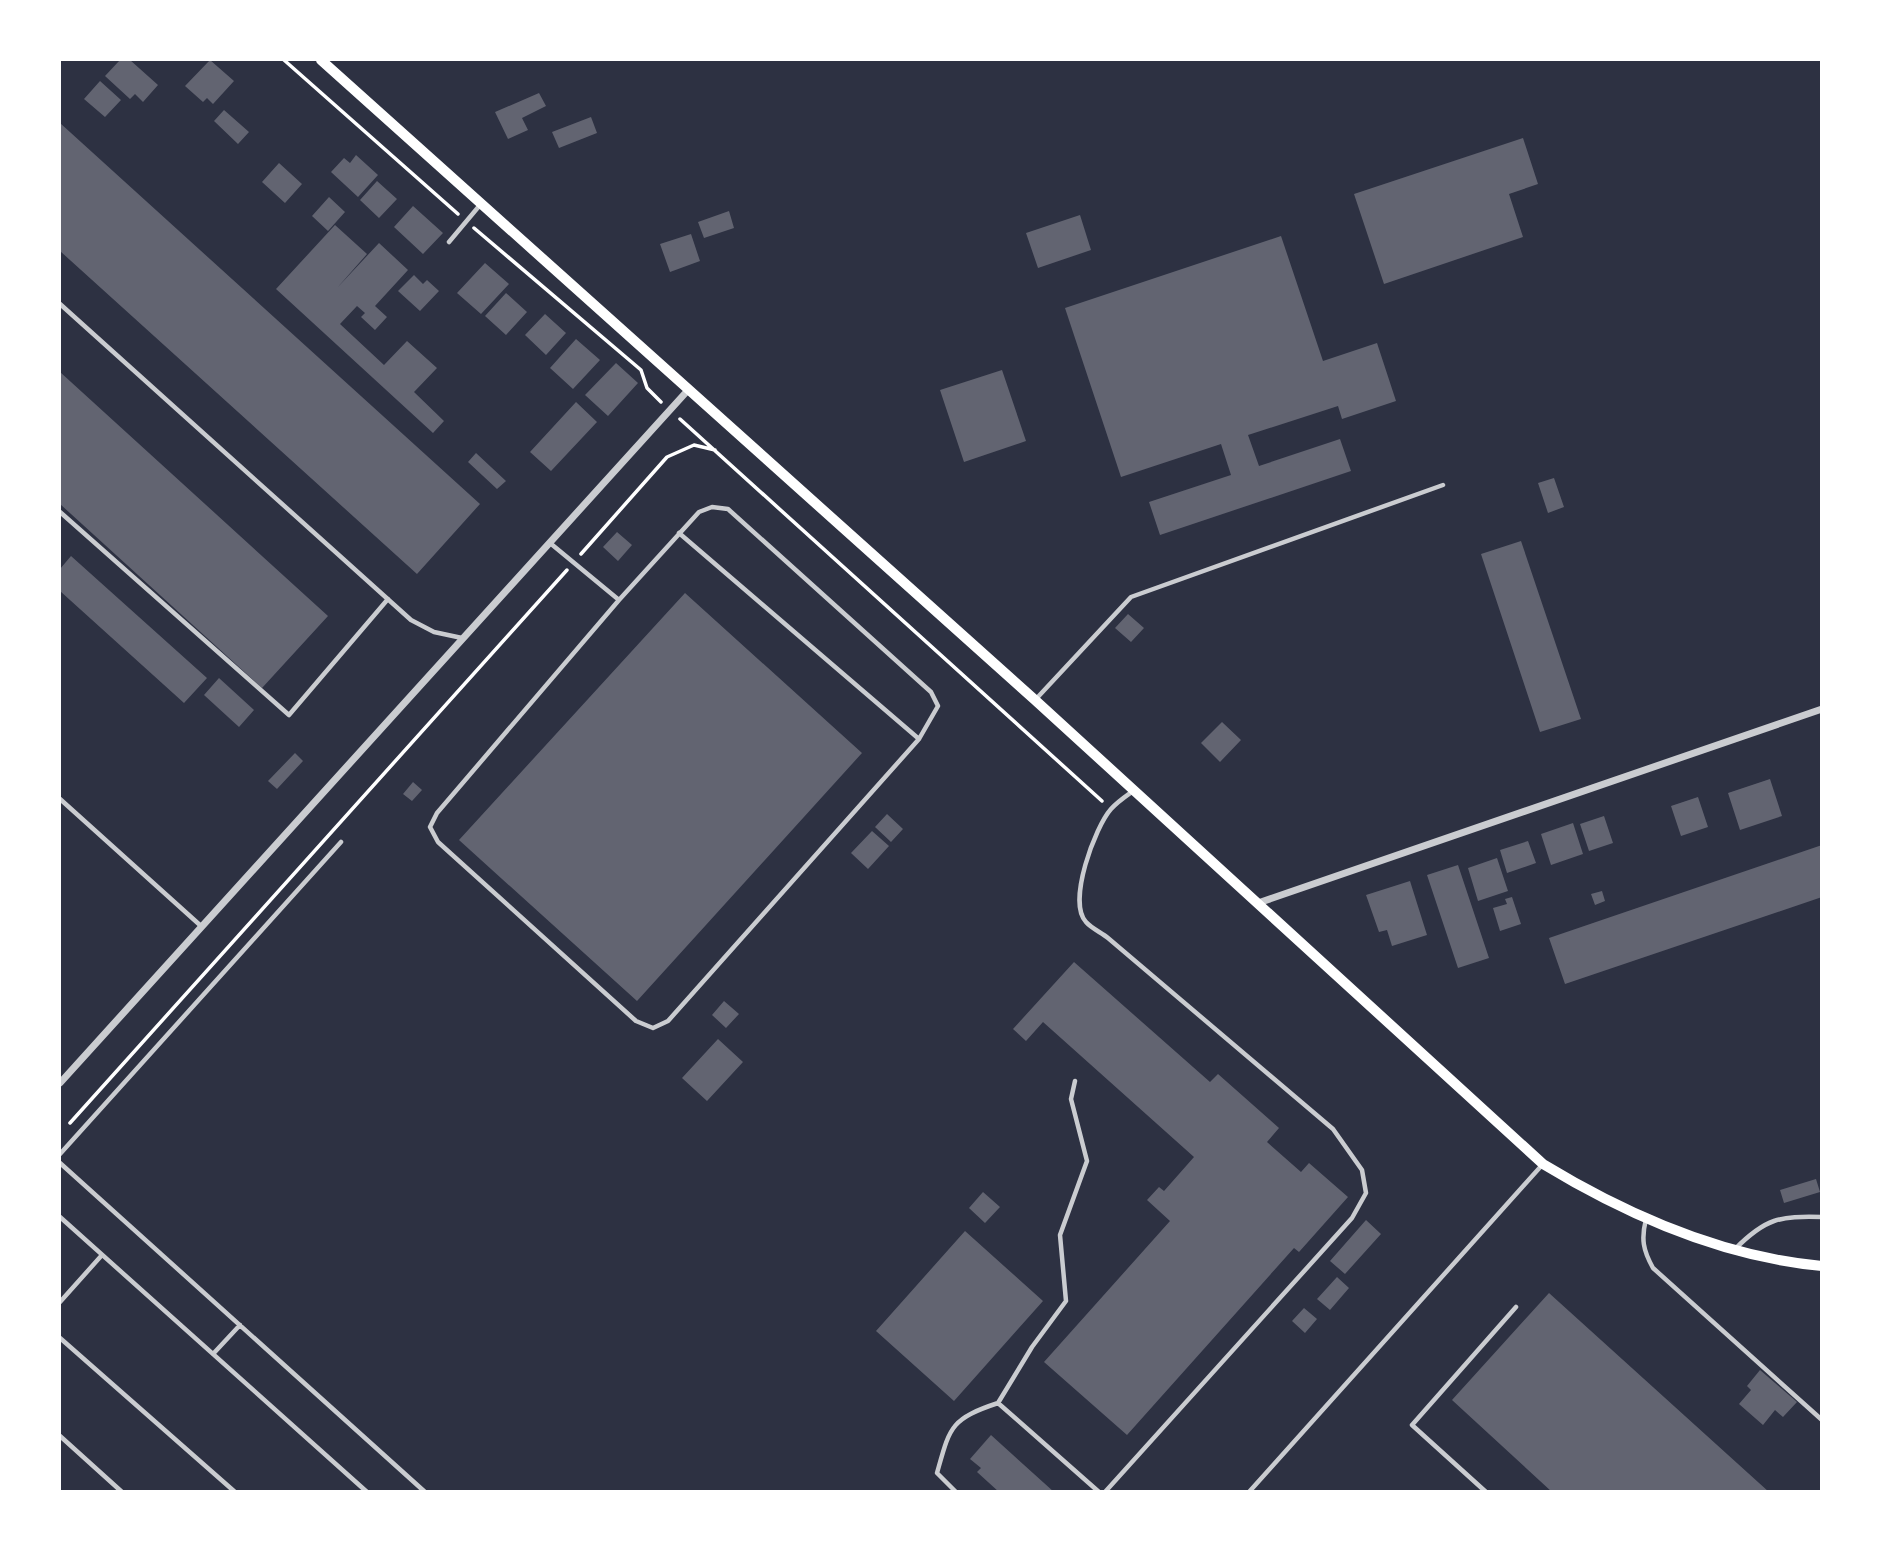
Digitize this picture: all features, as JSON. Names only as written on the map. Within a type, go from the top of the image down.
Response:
[{"type":"main road","points":[[321,60],[1035,700],[1543,1164],[1646,1218],[1734,1250],[1773,1260],[1822,1266]]},
{"type":"street","points":[[60,1083],[689,389]]},
{"type":"street","points":[[1258,903],[1822,709]]},
{"type":"lane","points":[[449,242],[481,203]]},
{"type":"lane","points":[[60,304],[411,620],[434,632],[462,638]]},
{"type":"lane","points":[[1035,700],[1130,597],[1443,485]]},
{"type":"lane","points":[[712,507],[728,509],[931,692],[938,706],[919,739],[668,1021],[653,1027],[636,1021],[438,842],[430,827],[437,813],[679,533],[699,512],[712,507]]},
{"type":"lane","points":[[60,512],[289,715],[388,599]]},
{"type":"lane","points":[[679,533],[919,739]]},
{"type":"lane","points":[[549,543],[619,600]]},
{"type":"lane","points":[[1105,1492],[1352,1218],[1366,1194],[1362,1170],[1333,1129],[1108,938],[1085,922],[1078,905],[1080,886],[1096,835],[1111,809],[1133,790]]},
{"type":"lane","points":[[60,799],[201,926]]},
{"type":"lane","points":[[60,1154],[341,842]]},
{"type":"lane","points":[[956,1492],[937,1473],[950,1429],[971,1412],[998,1403],[1032,1347],[1066,1301],[1060,1235],[1087,1161],[1071,1099],[1075,1081]]},
{"type":"lane","points":[[60,1163],[425,1492]]},
{"type":"lane","points":[[1250,1492],[1543,1164]]},
{"type":"lane","points":[[60,1217],[367,1492]]},
{"type":"lane","points":[[1734,1250],[1768,1221],[1786,1217],[1822,1217]]},
{"type":"lane","points":[[1646,1218],[1642,1235],[1644,1252],[1653,1268],[1822,1420]]},
{"type":"lane","points":[[60,1302],[102,1255]]},
{"type":"lane","points":[[1486,1492],[1412,1425],[1516,1307]]},
{"type":"lane","points":[[213,1354],[240,1325]]},
{"type":"lane","points":[[60,1338],[235,1492]]},
{"type":"lane","points":[[998,1403],[1099,1492]]},
{"type":"lane","points":[[60,1436],[122,1492]]},
{"type":"path","points":[[284,60],[466,221],[642,370],[647,388],[670,410],[1111,809]]},
{"type":"path","points":[[70,1123],[667,457],[694,445],[718,451]]},
{"type":"building","points":[[120,60],[130,60],[158,85],[143,102],[135,94],[130,99],[105,76]]},
{"type":"building","points":[[210,60],[234,81],[213,104],[207,98],[203,102],[185,86]]},
{"type":"building","points":[[100,81],[121,100],[105,117],[84,99]]},
{"type":"building","points":[[539,93],[546,106],[522,118],[528,130],[508,139],[495,112]]},
{"type":"building","points":[[224,110],[249,132],[238,144],[214,121]]},
{"type":"building","points":[[591,117],[597,133],[559,148],[552,132]]},
{"type":"building","points":[[60,123],[480,504],[417,574],[60,251]]},
{"type":"building","points":[[1523,138],[1538,184],[1509,194],[1523,237],[1384,284],[1354,194]]},
{"type":"building","points":[[356,155],[378,175],[358,197],[331,172],[344,158],[350,163]]},
{"type":"building","points":[[279,163],[302,184],[285,203],[262,182]]},
{"type":"building","points":[[377,181],[397,199],[379,218],[360,200]]},
{"type":"building","points":[[329,197],[345,212],[328,231],[312,216]]},
{"type":"building","points":[[413,206],[443,233],[423,254],[394,227]]},
{"type":"building","points":[[729,211],[734,228],[704,238],[698,222]]},
{"type":"building","points":[[1080,215],[1091,250],[1038,268],[1026,233]]},
{"type":"building","points":[[335,225],[367,254],[337,288],[379,243],[408,270],[375,306],[387,317],[375,330],[361,317],[365,313],[357,306],[340,324],[384,365],[407,341],[437,368],[414,392],[444,421],[433,433],[276,289]]},
{"type":"building","points":[[691,234],[700,261],[670,272],[660,244]]},
{"type":"building","points":[[1281,236],[1323,361],[1377,343],[1396,401],[1342,419],[1338,406],[1248,435],[1259,466],[1340,439],[1351,471],[1160,535],[1149,502],[1231,475],[1221,444],[1121,477],[1065,308]]},
{"type":"building","points":[[485,263],[509,284],[481,314],[457,293]]},
{"type":"building","points":[[414,275],[423,284],[427,280],[439,291],[420,311],[398,291]]},
{"type":"building","points":[[506,293],[527,312],[506,335],[485,316]]},
{"type":"building","points":[[545,314],[566,333],[546,355],[525,335]]},
{"type":"building","points":[[576,339],[600,360],[573,389],[550,368]]},
{"type":"building","points":[[616,363],[638,383],[608,416],[585,395]]},
{"type":"building","points":[[1002,370],[1026,441],[964,462],[940,390]]},
{"type":"building","points":[[60,372],[328,616],[262,688],[60,504]]},
{"type":"building","points":[[576,402],[597,422],[551,471],[530,452]]},
{"type":"building","points":[[476,453],[506,481],[497,489],[468,462]]},
{"type":"building","points":[[1554,478],[1564,507],[1548,513],[1538,483]]},
{"type":"building","points":[[617,532],[632,545],[618,561],[603,547]]},
{"type":"building","points":[[1521,541],[1581,719],[1540,732],[1481,554]]},
{"type":"building","points":[[71,556],[207,678],[184,703],[60,591],[60,569]]},
{"type":"building","points":[[685,593],[862,753],[637,1001],[459,840]]},
{"type":"building","points":[[1128,614],[1144,628],[1131,642],[1115,628]]},
{"type":"building","points":[[219,678],[254,710],[239,727],[204,695]]},
{"type":"building","points":[[1222,722],[1241,740],[1220,762],[1201,743]]},
{"type":"building","points":[[295,753],[303,761],[277,789],[268,781]]},
{"type":"building","points":[[1770,779],[1782,816],[1740,830],[1728,793]]},
{"type":"building","points":[[413,782],[422,790],[412,801],[403,794]]},
{"type":"building","points":[[1698,797],[1708,827],[1681,836],[1671,806]]},
{"type":"building","points":[[887,814],[903,829],[891,842],[875,827]]},
{"type":"building","points":[[1604,816],[1613,843],[1589,851],[1580,824]]},
{"type":"building","points":[[1573,823],[1583,854],[1551,865],[1541,834]]},
{"type":"building","points":[[872,831],[889,846],[868,869],[851,853]]},
{"type":"building","points":[[1528,841],[1536,863],[1507,873],[1500,850]]},
{"type":"building","points":[[1822,845],[1822,897],[1565,984],[1549,938]]},
{"type":"building","points":[[1497,858],[1508,891],[1478,901],[1468,868]]},
{"type":"building","points":[[1458,865],[1489,958],[1458,968],[1427,875]]},
{"type":"building","points":[[1410,881],[1427,935],[1392,946],[1387,930],[1379,932],[1366,895]]},
{"type":"building","points":[[1602,891],[1605,901],[1595,905],[1591,894]]},
{"type":"building","points":[[1512,897],[1521,924],[1500,931],[1493,908],[1507,904],[1505,899]]},
{"type":"building","points":[[1074,962],[1210,1082],[1218,1074],[1279,1128],[1267,1142],[1301,1172],[1309,1163],[1348,1197],[1299,1252],[1294,1248],[1127,1435],[1044,1362],[1170,1221],[1147,1200],[1159,1187],[1164,1191],[1194,1157],[1043,1022],[1026,1041],[1013,1029]]},
{"type":"building","points":[[724,1001],[739,1014],[726,1028],[712,1015]]},
{"type":"building","points":[[718,1039],[743,1062],[707,1101],[682,1078]]},
{"type":"building","points":[[1816,1179],[1820,1192],[1784,1203],[1780,1190]]},
{"type":"building","points":[[983,1192],[1000,1207],[985,1223],[969,1208]]},
{"type":"building","points":[[1366,1220],[1381,1234],[1345,1274],[1330,1261]]},
{"type":"building","points":[[965,1231],[1043,1301],[954,1401],[876,1331]]},
{"type":"building","points":[[1337,1277],[1349,1288],[1330,1310],[1317,1299]]},
{"type":"building","points":[[1549,1293],[1769,1492],[1552,1492],[1452,1400]]},
{"type":"building","points":[[1304,1308],[1317,1319],[1305,1333],[1292,1321]]},
{"type":"building","points":[[1760,1370],[1797,1402],[1783,1417],[1775,1410],[1763,1425],[1739,1404],[1751,1390],[1747,1386]]},
{"type":"building","points":[[991,1435],[1054,1492],[999,1492],[977,1472],[981,1468],[970,1459]]}]
